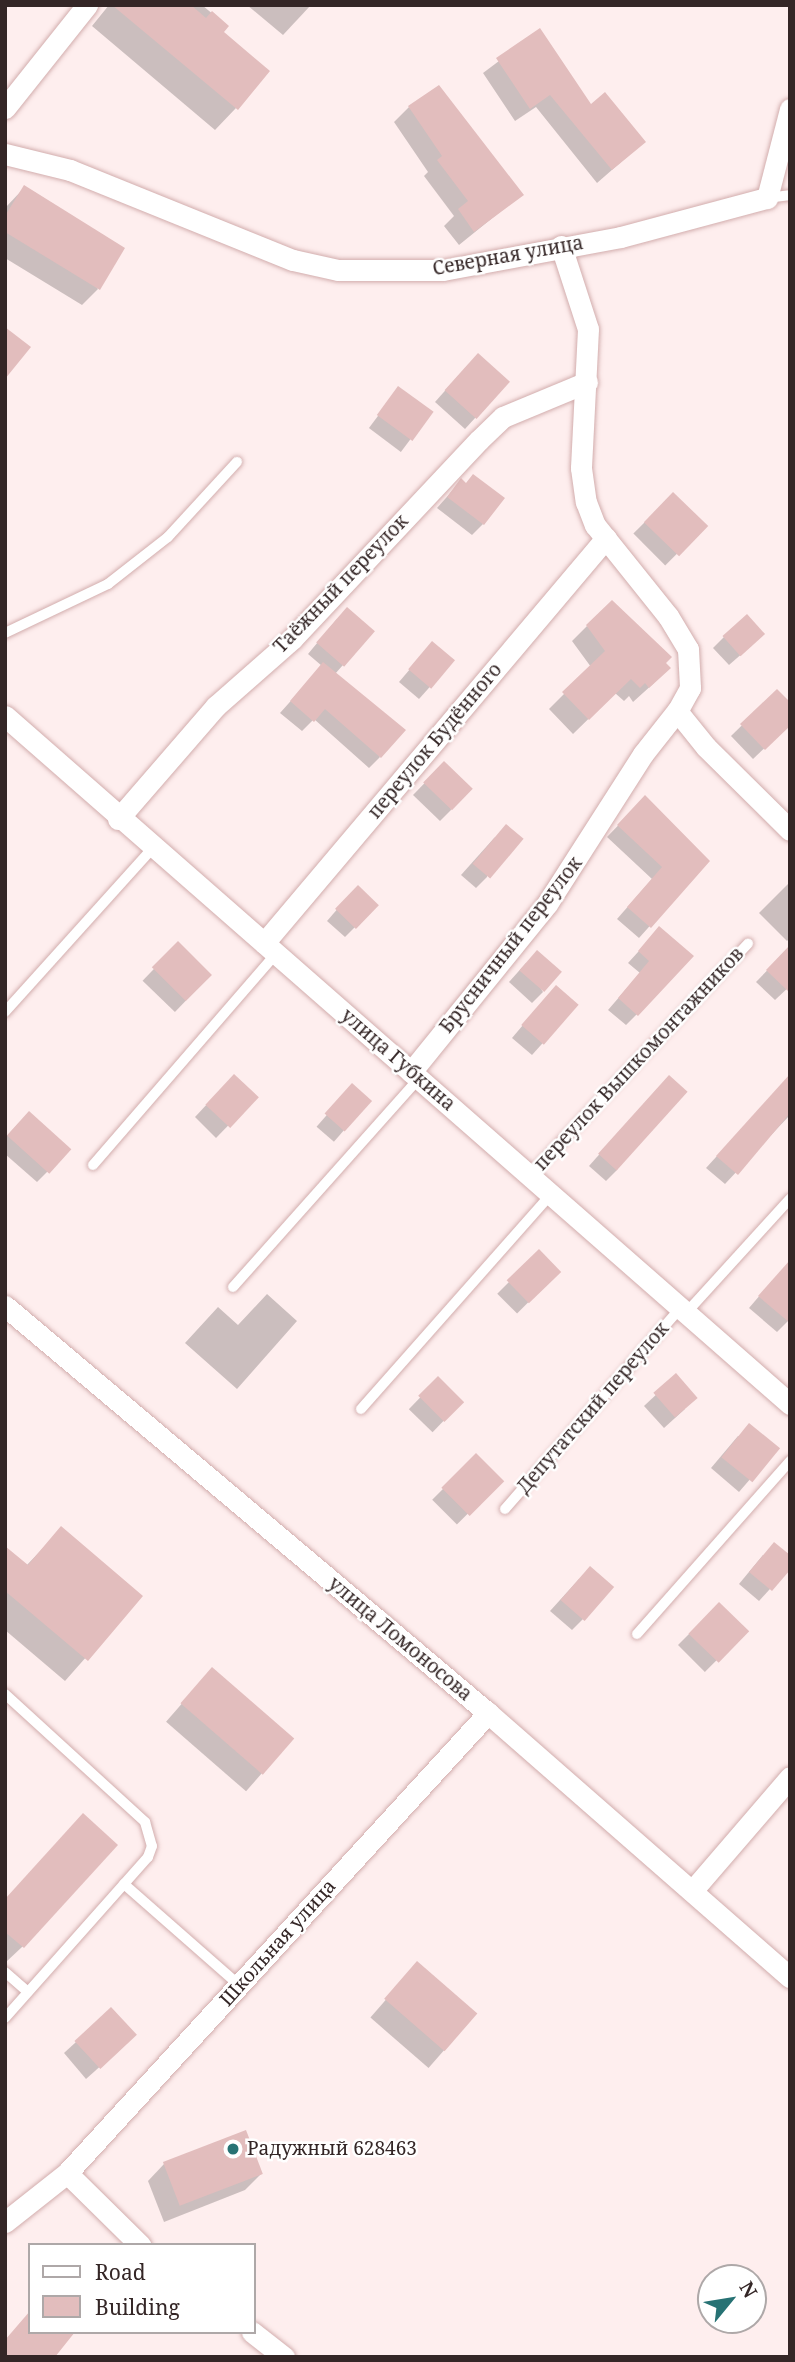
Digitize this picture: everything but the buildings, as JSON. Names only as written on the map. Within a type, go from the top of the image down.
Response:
[{"type":"street","points":[[5,108],[87,5]]},
{"type":"street","points":[[767,198],[790,109]]},
{"type":"street","name":"Северная улица","points":[[5,154],[70,170],[293,260],[338,270],[443,270],[621,237],[767,198]]},
{"type":"street","name":"Брусничный переулок","points":[[415,1075],[547,904],[643,754],[677,711],[690,688],[688,649],[668,616],[606,538],[586,502],[581,468],[588,329],[561,246]]},
{"type":"street","name":"Таёжный переулок","points":[[118,819],[216,706],[292,639],[503,417],[587,382]]},
{"type":"street","name":"переулок Будённого","points":[[270,948],[606,538]]},
{"type":"street","points":[[677,711],[706,747],[790,830]]},
{"type":"street","name":"улица Губкина","points":[[5,716],[152,849],[270,948],[790,1404]]},
{"type":"street","name":"улица Ломоносова","points":[[5,1306],[488,1713],[790,1977]]},
{"type":"street","name":"Школьная улица","points":[[5,2222],[67,2173],[488,1713]]},
{"type":"street","points":[[692,1891],[790,1777]]},
{"type":"street","points":[[67,2173],[138,2243]]},
{"type":"street","points":[[255,2334],[284,2357]]},
{"type":"lane","points":[[767,198],[790,195]]},
{"type":"lane","points":[[5,634],[108,584],[168,537],[237,462]]},
{"type":"lane","points":[[5,1012],[152,849]]},
{"type":"lane","name":"переулок Вышкомонтажников","points":[[530,1175],[748,944]]},
{"type":"lane","name":"переулок Будённого","points":[[93,1165],[270,948]]},
{"type":"lane","name":"Брусничный переулок","points":[[233,1287],[415,1075]]},
{"type":"lane","name":"переулок Вышкомонтажников","points":[[361,1409],[552,1194]]},
{"type":"lane","name":"Депутатский переулок","points":[[505,1509],[684,1310],[790,1199]]},
{"type":"lane","points":[[637,1634],[790,1461]]},
{"type":"lane","points":[[5,1695],[145,1822],[152,1846],[148,1857],[5,2018]]},
{"type":"lane","points":[[124,1884],[239,1985]]},
{"type":"lane","points":[[5,1972],[28,1993]]},
{"type":"place","name":"Радужный 628463","points":[[233,2149]]}]
